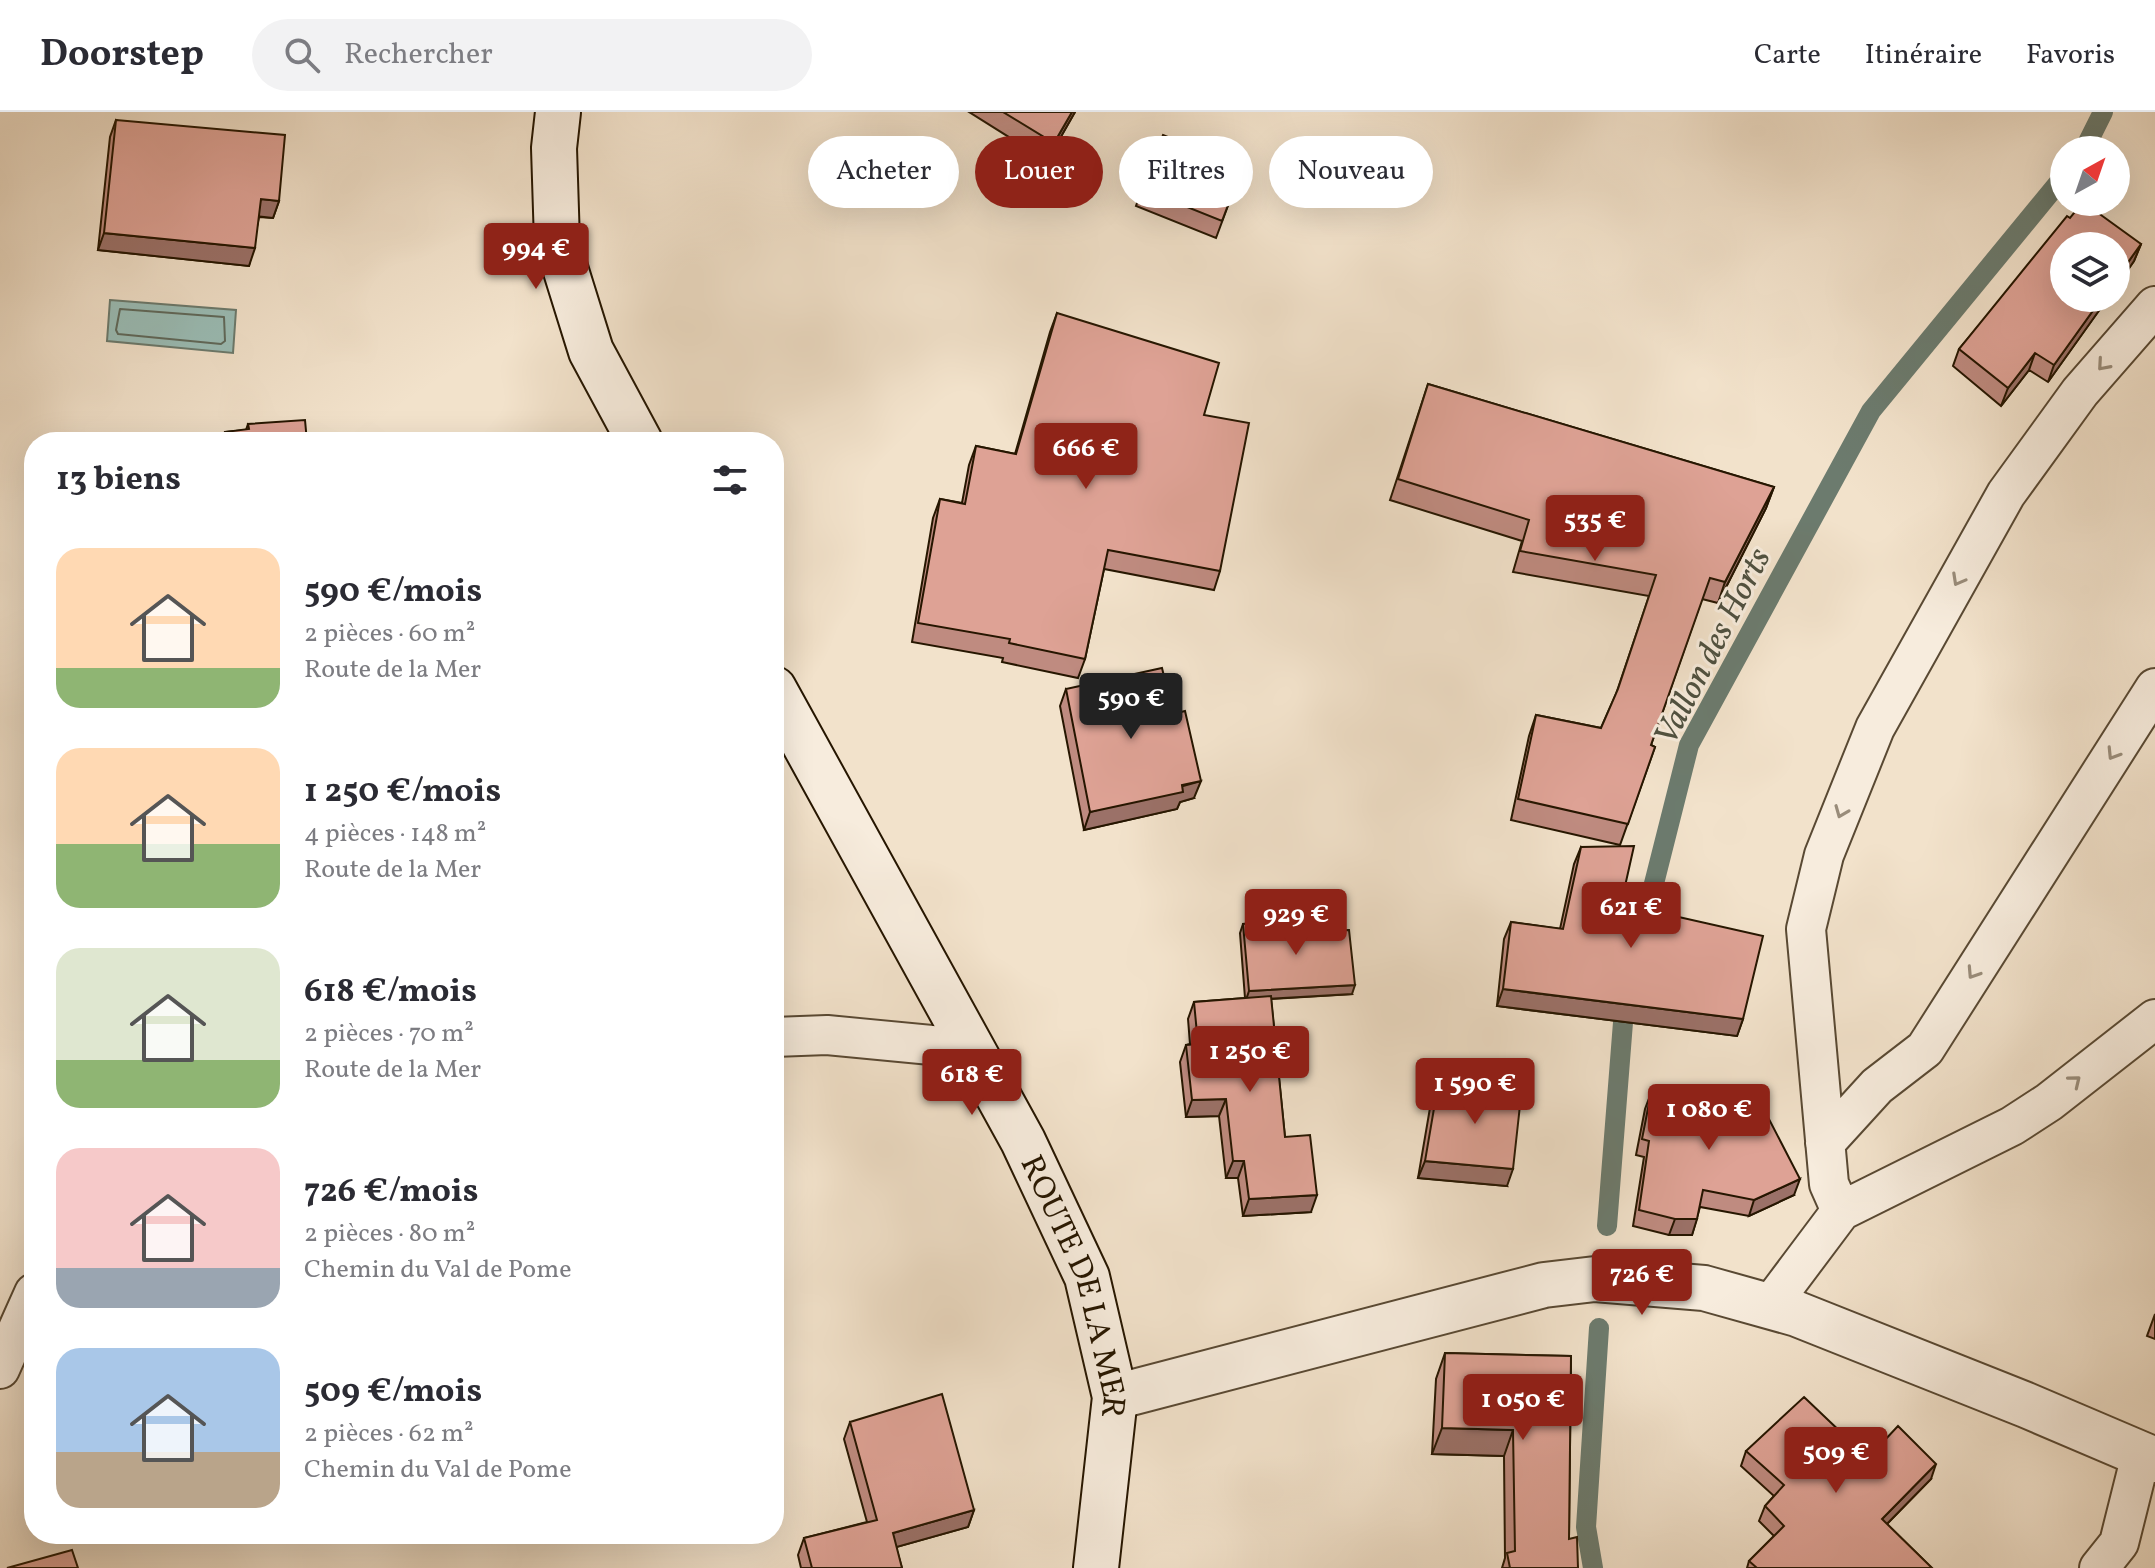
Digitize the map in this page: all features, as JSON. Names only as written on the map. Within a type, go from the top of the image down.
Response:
[{"type":"main road","points":[[558,112],[554,148],[557,242],[591,351],[635,432]]},
{"type":"main road","name":"ROUTE DE LA MER","points":[[784,707],[1023,1141],[1087,1277],[1115,1397],[1096,1568]]},
{"type":"main road","points":[[1115,1397],[1544,1285],[1595,1279],[1704,1288],[1769,1307],[2012,1399],[2148,1458]]},
{"type":"lane","points":[[1841,1211],[1829,1184],[1814,985],[1806,929],[1820,870],[1875,728],[2006,494],[2080,392],[2148,324]]},
{"type":"lane","points":[[1825,1143],[1877,1086],[1925,1049],[2155,688]]},
{"type":"lane","points":[[1769,1307],[1841,1211],[2012,1126],[2049,1102],[2155,1019]]},
{"type":"lane","points":[[784,1037],[827,1035],[973,1049]]},
{"type":"lane","points":[[0,1369],[24,1315]]},
{"type":"lane","points":[[2099,1568],[2119,1543],[2148,1458]]},
{"type":"water","points":[[110,300],[236,310],[233,353],[107,341]]},
{"type":"building","points":[[1003,112],[1072,112],[1058,136],[1042,136]]},
{"type":"building","points":[[116,120],[285,135],[279,201],[261,199],[255,248],[104,233]]},
{"type":"building","points":[[1190,208],[1227,208],[1222,221]]},
{"type":"building","points":[[2067,216],[2102,216],[2124,232],[2054,232]]},
{"type":"building","points":[[2130,236],[2141,244],[2130,259]]},
{"type":"building","points":[[2050,237],[2050,312],[2092,312],[2054,365],[2035,353],[2008,388],[1959,349]]},
{"type":"building","points":[[1057,313],[1219,363],[1204,415],[1249,423],[1220,571],[1108,550],[1085,659],[1009,643],[1010,639],[918,623],[940,499],[965,504],[976,446],[1016,454]]},
{"type":"building","points":[[1428,384],[1774,487],[1725,582],[1710,578],[1651,745],[1655,747],[1628,824],[1518,799],[1536,715],[1601,728],[1618,689],[1656,575],[1520,551],[1529,520],[1398,479]]},
{"type":"building","points":[[305,420],[306,432],[225,432],[249,429],[248,424]]},
{"type":"building","points":[[1162,668],[1173,714],[1185,711],[1201,781],[1182,785],[1183,792],[1090,812],[1066,689]]},
{"type":"building","points":[[1634,846],[1621,904],[1763,936],[1743,1019],[1503,989],[1511,922],[1563,929],[1581,847]]},
{"type":"building","points":[[1301,918],[1302,931],[1349,930],[1355,985],[1249,991],[1243,924]]},
{"type":"building","points":[[1271,996],[1285,1137],[1310,1135],[1317,1195],[1249,1199],[1244,1161],[1233,1161],[1226,1099],[1192,1100],[1186,1045],[1198,1044],[1194,1002]]},
{"type":"building","points":[[1438,1085],[1522,1087],[1513,1169],[1425,1161]]},
{"type":"building","points":[[1651,1093],[1757,1096],[1800,1179],[1754,1200],[1703,1190],[1697,1219],[1675,1219],[1639,1210],[1649,1141],[1642,1139]]},
{"type":"building","points":[[1445,1353],[1571,1356],[1569,1539],[1577,1537],[1578,1568],[1510,1568],[1507,1553],[1515,1551],[1513,1430],[1442,1428]]},
{"type":"building","points":[[942,1394],[974,1510],[893,1533],[902,1568],[812,1568],[804,1538],[877,1520],[850,1422]]},
{"type":"building","points":[[1804,1397],[1868,1458],[1898,1426],[1936,1464],[1882,1519],[1932,1568],[1757,1568],[1749,1561],[1784,1526],[1765,1506],[1784,1485],[1746,1451]]},
{"type":"building","points":[[72,1550],[78,1568],[7,1568]]},
{"type":"waterway","name":"Vallon des Horts","points":[[2091,136],[2103,112]]},
{"type":"waterway","name":"Vallon des Horts","points":[[1641,935],[1689,745],[1871,411],[2050,193]]},
{"type":"waterway","name":"Vallon des Horts","points":[[1607,1226],[1625,997]]},
{"type":"waterway","name":"Vallon des Horts","points":[[1593,1568],[1586,1527],[1599,1328]]}]
